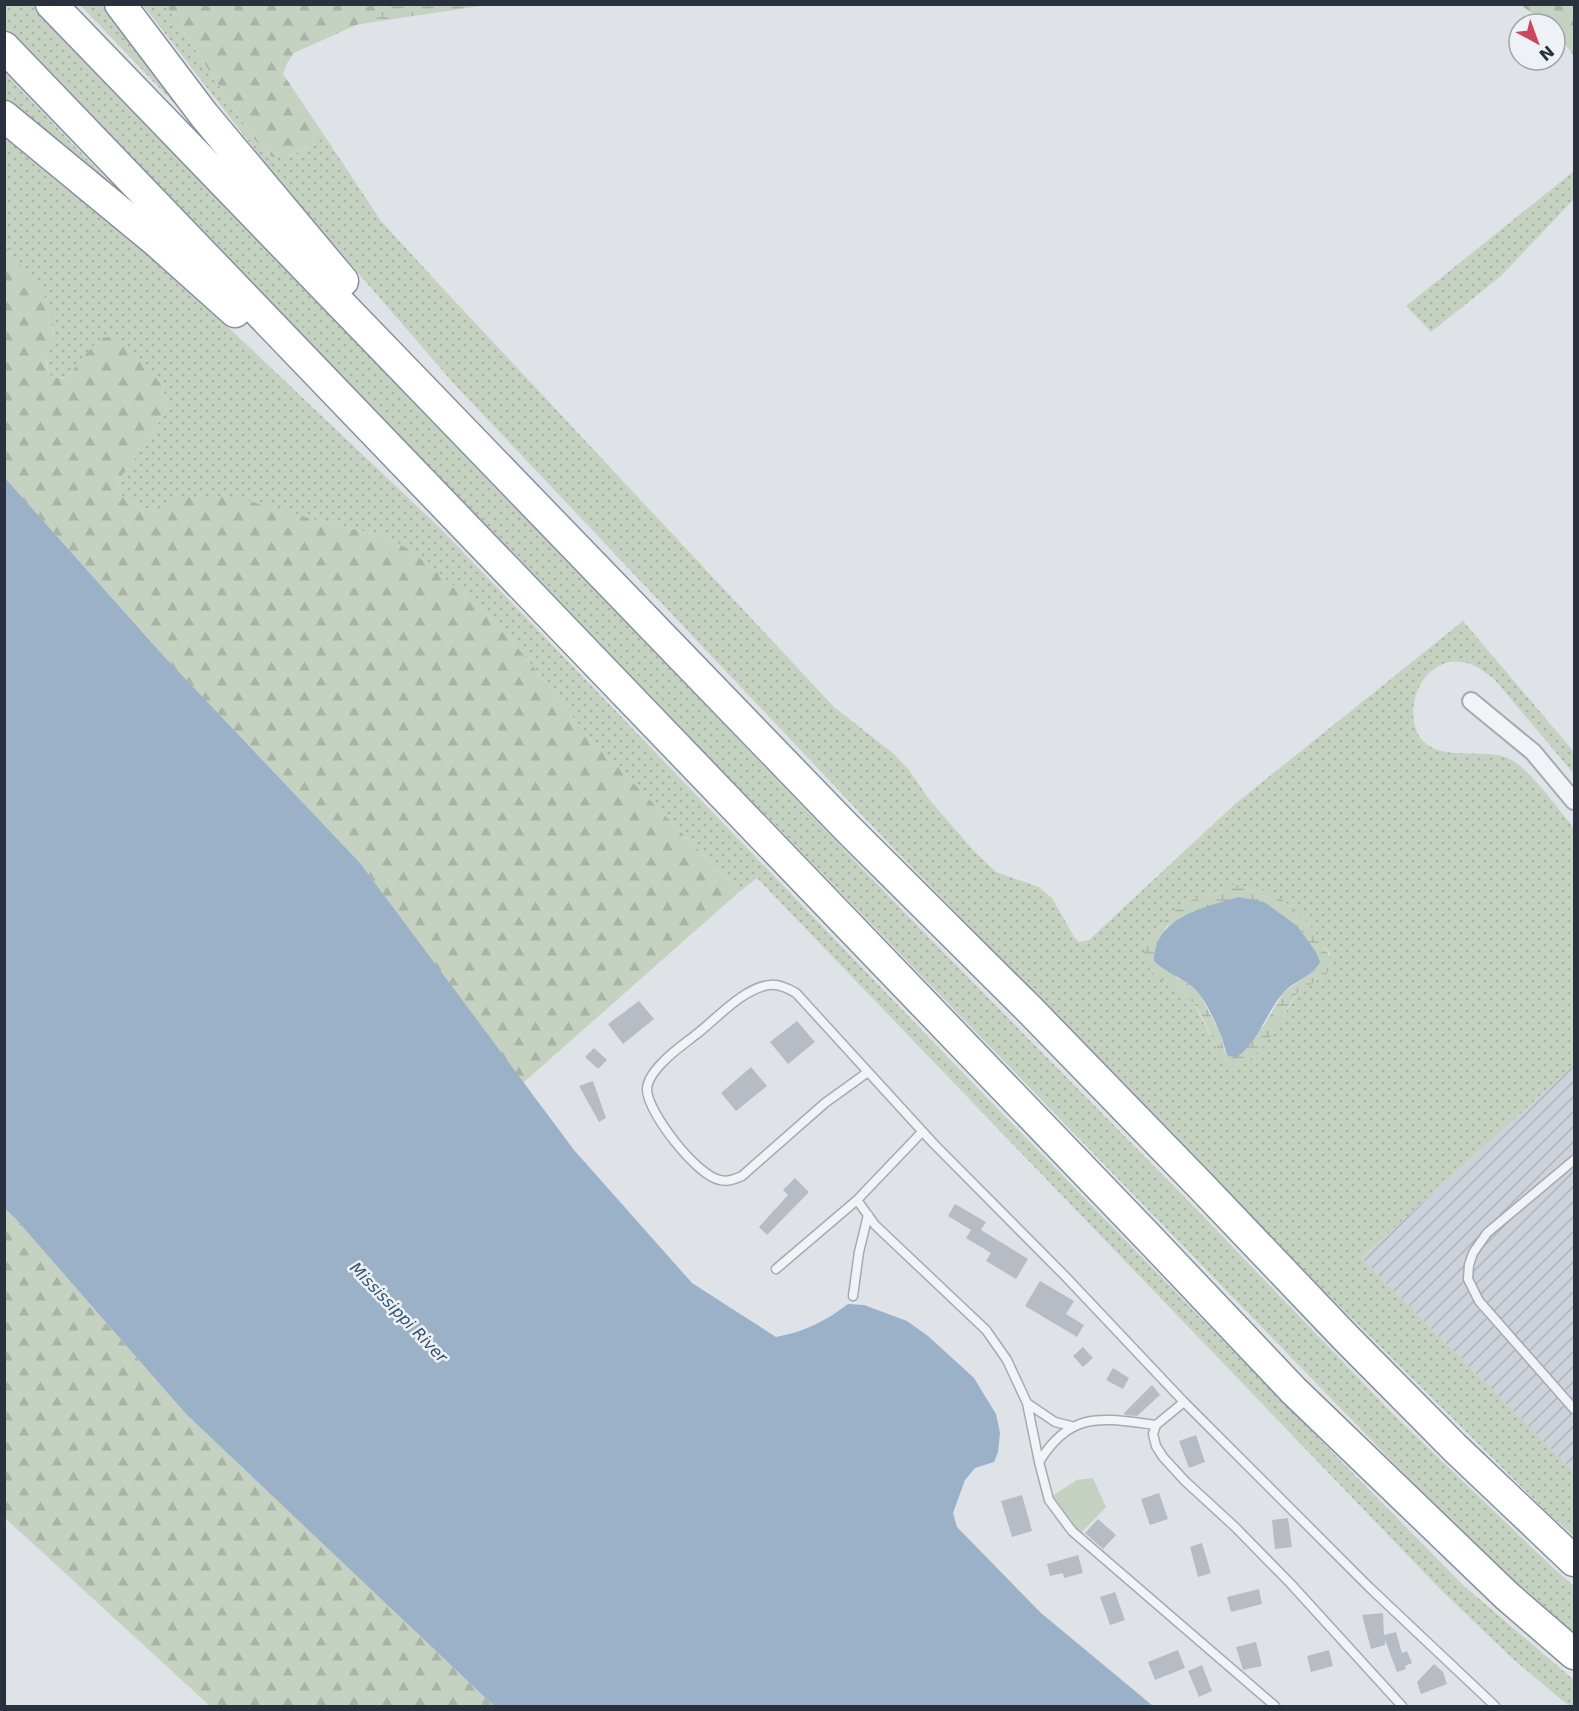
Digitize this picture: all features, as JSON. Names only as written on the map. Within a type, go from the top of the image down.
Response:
[{"type":"highway","points":[[51,4],[848,829],[1031,1011],[1454,1447],[1575,1561]]},
{"type":"highway","points":[[120,4],[204,115],[378,322],[470,437]]},
{"type":"highway","points":[[4,47],[195,244],[420,482],[622,688],[1294,1391],[1499,1588],[1575,1654]]},
{"type":"highway","points":[[4,116],[158,243],[420,482]]},
{"type":"street","points":[[1471,701],[1533,752],[1575,801]]},
{"type":"lane","points":[[868,1072],[825,1103],[742,1176],[730,1181],[706,1175],[694,1165],[661,1120],[647,1089],[651,1077],[663,1061],[742,997],[771,984],[796,993],[868,1072],[922,1132],[1065,1276],[1184,1402],[1370,1588],[1496,1707]]},
{"type":"lane","points":[[776,1269],[857,1200],[922,1132]]},
{"type":"lane","points":[[1575,1160],[1487,1233],[1473,1253],[1468,1279],[1479,1301],[1575,1409]]},
{"type":"lane","points":[[857,1200],[875,1225],[986,1330],[1007,1360],[1027,1403],[1049,1500],[1072,1531],[1275,1707]]},
{"type":"lane","points":[[853,1296],[859,1252],[868,1215]]},
{"type":"lane","points":[[1184,1402],[1156,1425],[1153,1434],[1156,1446],[1163,1457],[1290,1583],[1402,1707]]},
{"type":"lane","points":[[1027,1403],[1050,1419],[1071,1426]]},
{"type":"lane","points":[[1039,1462],[1054,1440],[1071,1426],[1096,1419],[1156,1425]]},
{"type":"shaded area","points":[[1574,1065],[1574,1472],[1361,1258]]},
{"type":"green space","points":[[378,4],[487,4],[487,5],[367,23]]},
{"type":"green space","points":[[5,5],[33,5],[903,911],[1203,1216],[1392,1413],[1574,1586],[1574,1636],[1471,1543],[32,58],[5,29]]},
{"type":"green space","points":[[80,5],[112,5],[199,129]]},
{"type":"green space","points":[[143,5],[166,5],[254,139],[272,157],[288,157],[308,147],[320,129],[381,221],[435,280],[834,707],[894,754],[973,850],[996,872],[1039,887],[1052,898],[1079,942],[1089,940],[1235,804],[1463,621],[1574,752],[1574,774],[1495,680],[1467,663],[1450,662],[1438,666],[1421,683],[1416,695],[1414,720],[1417,732],[1424,742],[1445,752],[1494,755],[1514,761],[1551,799],[1574,828],[1574,1065],[1361,1258],[1574,1472],[1574,1536],[1309,1276],[898,853],[455,385],[283,186]],"holes":[[[1192,900],[1297,913],[1330,954],[1324,976],[1308,983],[1297,994],[1283,1016],[1226,1061],[1215,1045],[1193,1001],[1173,984],[1146,945],[1170,914]]]},
{"type":"green space","points":[[166,5],[378,5],[367,23],[356,25],[294,53],[283,74],[320,129],[309,146],[288,157],[272,157],[254,139]]},
{"type":"green space","points":[[1521,5],[1574,5],[1574,56],[1567,47],[1567,12],[1530,12]]},
{"type":"green space","points":[[4,72],[112,185],[109,189],[5,104]]},
{"type":"green space","points":[[4,130],[172,274],[440,528],[1269,1388],[1464,1586],[1574,1680],[1574,1706],[1569,1706],[1514,1660],[1442,1591],[757,878],[739,892],[587,735],[523,654],[482,609],[410,550],[387,537],[312,519],[159,512],[141,507],[121,496],[117,482],[150,439],[168,404],[161,384],[81,359],[70,374],[52,378],[47,361],[54,333],[32,281],[5,245]]},
{"type":"green space","points":[[1574,171],[1574,199],[1501,276],[1431,332],[1406,306]]},
{"type":"green space","points":[[4,245],[37,286],[51,310],[54,331],[46,361],[52,378],[63,378],[71,373],[101,338],[117,336],[161,384],[168,404],[150,439],[117,482],[121,496],[141,507],[159,512],[176,497],[235,497],[387,537],[410,550],[482,609],[523,654],[587,735],[739,892],[523,1083],[360,863],[160,652],[5,478]]},
{"type":"green space","points":[[1233,885],[1256,887],[1268,891],[1292,907],[1314,930],[1329,955],[1332,966],[1325,975],[1296,995],[1270,1037],[1254,1057],[1234,1067],[1220,1053],[1192,1001],[1174,986],[1153,976],[1144,955],[1146,945],[1170,914],[1192,900]],"holes":[[[1193,911],[1310,974],[1284,992],[1264,1025],[1228,1056],[1224,1050],[1221,1035],[1199,993],[1185,981],[1177,978],[1155,950],[1166,927]]]},
{"type":"green space","points":[[4,1209],[15,1218],[186,1414],[494,1706],[210,1706],[5,1518]]},
{"type":"green space","points":[[1093,1478],[1106,1507],[1081,1533],[1052,1496],[1077,1480]]},
{"type":"water","name":"Mississippi River","points":[[5,478],[160,652],[360,863],[574,1150],[692,1283],[776,1337],[814,1325],[848,1304],[864,1305],[907,1321],[928,1336],[974,1378],[996,1414],[1000,1433],[998,1452],[994,1462],[975,1468],[965,1480],[953,1513],[957,1527],[1041,1613],[1153,1706],[494,1706],[186,1414],[5,1209]]},
{"type":"water","points":[[1238,897],[1264,902],[1297,926],[1316,952],[1320,962],[1308,975],[1284,992],[1257,1035],[1237,1057],[1228,1056],[1214,1019],[1196,990],[1154,961],[1157,946],[1163,934],[1172,924],[1197,910]]},
{"type":"building","points":[[639,1001],[654,1019],[623,1044],[608,1024]]},
{"type":"building","points":[[797,1021],[815,1042],[788,1064],[770,1042]]},
{"type":"building","points":[[594,1048],[607,1060],[598,1069],[585,1057]]},
{"type":"building","points":[[751,1067],[767,1086],[736,1111],[721,1093]]},
{"type":"building","points":[[593,1081],[606,1118],[599,1122],[579,1086]]},
{"type":"building","points":[[795,1178],[809,1192],[767,1235],[759,1227],[788,1195],[783,1190]]},
{"type":"building","points":[[955,1204],[986,1222],[981,1230],[1028,1259],[1016,1279],[986,1261],[991,1253],[966,1238],[971,1230],[948,1216]]},
{"type":"building","points":[[1040,1281],[1074,1301],[1066,1314],[1084,1325],[1077,1337],[1025,1306]]},
{"type":"building","points":[[1083,1347],[1093,1358],[1083,1367],[1073,1356]]},
{"type":"building","points":[[1113,1368],[1129,1378],[1123,1389],[1106,1380]]},
{"type":"building","points":[[1152,1385],[1160,1395],[1137,1416],[1125,1415],[1124,1413]]},
{"type":"building","points":[[1196,1435],[1205,1462],[1189,1468],[1179,1441]]},
{"type":"building","points":[[1159,1493],[1168,1519],[1150,1525],[1141,1499]]},
{"type":"building","points":[[1022,1495],[1032,1531],[1012,1537],[1001,1501]]},
{"type":"building","points":[[1288,1518],[1292,1547],[1275,1549],[1272,1520]]},
{"type":"building","points":[[1098,1519],[1116,1535],[1103,1549],[1085,1533]]},
{"type":"building","points":[[1202,1543],[1211,1573],[1198,1577],[1190,1547]]},
{"type":"building","points":[[1078,1555],[1083,1573],[1064,1578],[1063,1573],[1050,1576],[1047,1564]]},
{"type":"building","points":[[1259,1589],[1262,1604],[1231,1612],[1227,1597]]},
{"type":"building","points":[[1115,1592],[1125,1620],[1110,1625],[1100,1597]]},
{"type":"building","points":[[1383,1613],[1384,1635],[1396,1632],[1402,1653],[1407,1651],[1412,1663],[1405,1666],[1406,1669],[1397,1672],[1385,1640],[1385,1645],[1371,1649],[1362,1615]]},
{"type":"building","points":[[1256,1642],[1262,1666],[1243,1670],[1236,1647]]},
{"type":"building","points":[[1178,1650],[1185,1668],[1155,1680],[1148,1662]]},
{"type":"building","points":[[1329,1650],[1333,1666],[1311,1672],[1307,1656]]},
{"type":"building","points":[[1434,1664],[1443,1672],[1447,1684],[1421,1694],[1417,1682]]},
{"type":"building","points":[[1202,1665],[1212,1691],[1199,1697],[1188,1671]]}]
